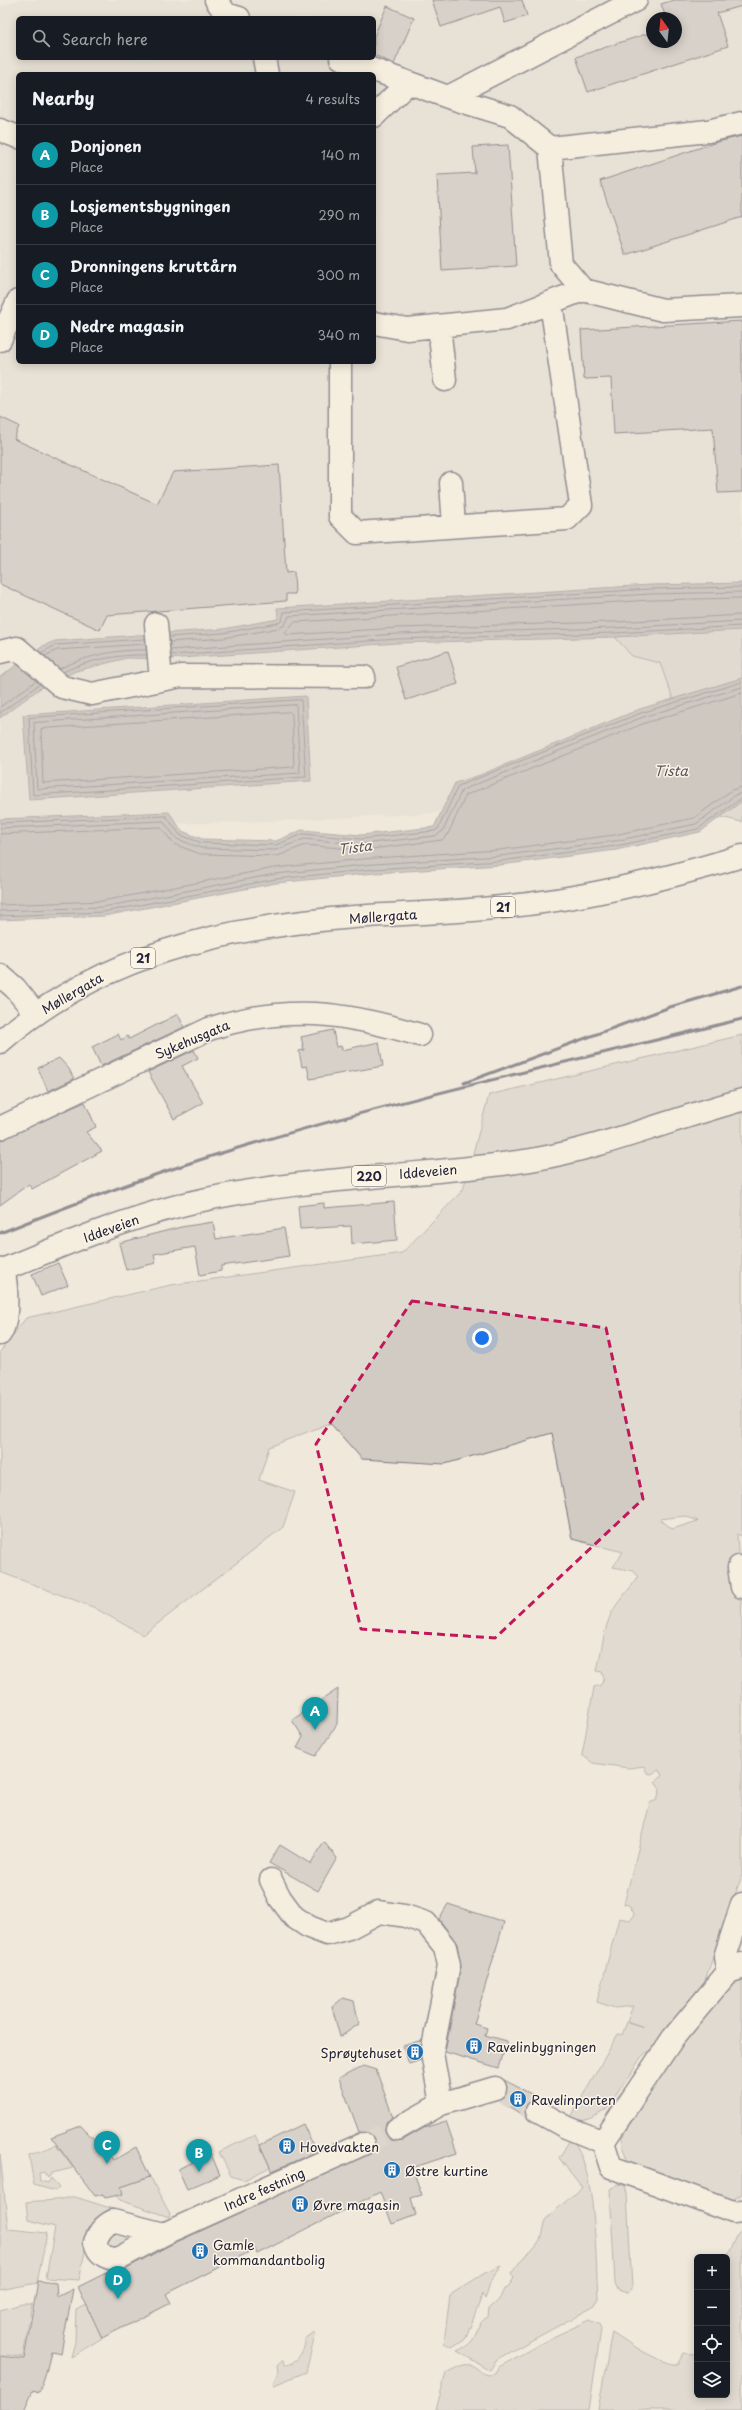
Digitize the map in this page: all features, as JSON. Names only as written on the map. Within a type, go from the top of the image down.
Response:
[{"type":"main road","points":[[216,0],[226,14],[233,16]]},
{"type":"main road","points":[[448,98],[636,0]]},
{"type":"main road","points":[[264,60],[267,72]]},
{"type":"main road","points":[[346,60],[448,98],[510,116],[550,148],[708,131],[742,123]]},
{"type":"main road","points":[[376,114],[408,83]]},
{"type":"main road","points":[[0,130],[16,136]]},
{"type":"main road","points":[[550,148],[561,264],[583,290],[663,310],[742,306]]},
{"type":"main road","points":[[376,323],[407,329],[507,319],[583,290]]},
{"type":"main road","points":[[340,364],[340,516],[357,533],[567,519],[581,505],[551,303]]},
{"type":"main road","points":[[0,340],[16,305]]},
{"type":"main road","points":[[439,326],[445,380]]},
{"type":"main road","points":[[451,483],[454,526]]},
{"type":"main road","points":[[156,624],[160,672]]},
{"type":"main road","points":[[0,652],[17,648],[62,686],[92,694],[160,672],[188,676],[364,677]]},
{"type":"main road","name":"Møllergata","points":[[36,1014],[62,996],[115,969],[172,947],[214,937],[304,922],[467,910],[554,901],[660,880],[742,856]]},
{"type":"main road","points":[[0,974],[15,988],[36,1014]]},
{"type":"main road","name":"Sykehusgata","points":[[0,1128],[210,1029],[230,1022],[268,1015],[315,1013],[374,1021],[420,1035]]},
{"type":"main road","name":"21","points":[[0,1042],[36,1014]]},
{"type":"main road","name":"Iddeveien","points":[[1,1270],[148,1214],[207,1198],[315,1182],[530,1160],[587,1147],[742,1100]]},
{"type":"main road","points":[[0,1334],[5,1328],[6,1280],[1,1270]]},
{"type":"main road","points":[[271,1880],[280,1898],[294,1917],[327,1934],[349,1928],[379,1912],[405,1916],[426,1923],[445,1947],[449,1965],[432,2053],[441,2104]]},
{"type":"main road","points":[[603,2142],[673,2038],[737,1968],[725,1957],[742,1904]]},
{"type":"main road","points":[[398,2129],[441,2104],[495,2088]]},
{"type":"main road","points":[[537,2111],[566,2127],[603,2142]]},
{"type":"main road","points":[[603,2142],[611,2167],[734,2212],[742,2211]]},
{"type":"main road","name":"Indre festning","points":[[164,2234],[363,2144]]},
{"type":"highlighted area","points":[[412,1301],[606,1328],[643,1499],[495,1638],[361,1629],[316,1444]]},
{"type":"shaded area","points":[[18,0],[742,0],[742,693],[435,813],[248,822],[0,827],[0,7]]},
{"type":"shaded area","points":[[728,629],[742,630],[742,678],[673,699],[660,663],[632,656],[615,637]]},
{"type":"shaded area","points":[[742,801],[742,822],[721,817]]},
{"type":"shaded area","points":[[742,1035],[742,1536],[737,1534],[742,1619],[742,1875],[700,1994],[667,2038],[642,2056],[606,2110],[591,2118],[579,2122],[569,2121],[618,2034],[622,2035],[627,2022],[644,2027],[627,2021],[633,2006],[615,2008],[597,2002],[619,1918],[629,1920],[633,1918],[634,1913],[629,1905],[624,1904],[650,1803],[657,1800],[660,1789],[655,1782],[662,1776],[659,1770],[651,1774],[647,1773],[644,1766],[629,1768],[593,1763],[582,1755],[594,1687],[601,1685],[604,1678],[602,1672],[597,1671],[607,1625],[615,1607],[638,1576],[634,1571],[613,1567],[623,1552],[572,1539],[552,1433],[445,1464],[362,1459],[330,1423],[269,1447],[259,1480],[295,1492],[283,1527],[143,1635],[93,1607],[0,1572],[0,1352],[26,1318],[171,1285],[402,1253],[463,1190],[489,1095]],"holes":[[[685,1516],[698,1521],[672,1529],[660,1519]]]},
{"type":"shaded area","points":[[742,1978],[742,2194],[729,2202],[628,2162],[623,2148],[622,2137],[682,2040],[717,1997]]},
{"type":"shaded area","points":[[255,2135],[270,2167],[244,2180],[231,2176],[219,2152]]},
{"type":"shaded area","points":[[571,2138],[580,2152],[586,2170],[590,2191],[595,2237],[598,2298],[593,2307],[497,2359],[490,2370],[457,2351],[471,2342],[480,2325],[488,2317],[489,2309],[499,2300],[504,2289],[508,2288],[514,2278],[511,2274],[522,2259],[535,2248],[540,2241],[545,2220],[582,2187],[559,2158]]},
{"type":"shaded area","points":[[56,2145],[73,2168],[52,2173],[48,2178],[44,2172],[39,2173],[40,2181],[48,2183],[51,2178],[59,2187],[55,2191],[34,2185],[29,2155]]},
{"type":"shaded area","points":[[0,2154],[8,2229],[47,2233],[37,2283],[0,2290]]},
{"type":"shaded area","points":[[150,2177],[170,2214],[169,2217],[120,2200],[116,2196],[121,2187]]},
{"type":"shaded area","points":[[619,2184],[625,2186],[627,2194],[632,2289],[627,2293],[618,2290],[615,2283],[610,2189]]},
{"type":"shaded area","points":[[75,2197],[158,2223],[109,2216],[88,2237],[79,2280],[46,2278],[55,2227],[28,2220],[26,2202],[64,2199]]},
{"type":"shaded area","points":[[106,2229],[145,2233],[116,2247],[109,2246],[103,2235]]},
{"type":"shaded area","points":[[742,2231],[742,2410],[598,2410],[612,2332],[651,2356],[668,2363],[677,2365],[684,2353],[694,2354],[694,2398],[730,2398],[729,2254],[738,2234]]},
{"type":"shaded area","points":[[502,2266],[491,2280],[485,2299],[483,2293],[466,2338],[452,2347],[444,2343],[450,2295],[485,2273]]},
{"type":"shaded area","points":[[22,2304],[32,2304],[23,2357],[0,2354],[0,2310]]},
{"type":"shaded area","points":[[87,2305],[102,2338],[71,2357],[75,2342],[76,2310]]},
{"type":"shaded area","points":[[590,2320],[599,2324],[601,2329],[589,2410],[436,2410],[446,2373],[464,2365],[470,2365],[474,2366],[484,2374],[495,2374],[499,2367],[553,2337]]},
{"type":"shaded area","points":[[316,2331],[306,2372],[274,2385],[273,2383],[278,2373],[277,2366],[283,2360],[284,2365],[296,2360],[304,2348],[305,2339]]},
{"type":"water","points":[[742,583],[742,630],[615,637],[398,643],[167,659],[127,658],[76,671],[39,689],[0,718],[0,677],[43,646],[55,641],[223,629],[278,619],[277,608],[650,585]]},
{"type":"water","name":"Tista","points":[[742,678],[742,801],[700,832],[616,850],[500,865],[375,873],[276,883],[104,916],[0,920],[0,819],[169,812],[182,831],[202,839],[276,841],[302,830],[361,835],[434,827],[455,783],[480,775],[640,709]]},
{"type":"water","points":[[306,696],[311,781],[29,800],[23,715]]},
{"type":"building","points":[[432,0],[522,0],[527,16],[505,23],[500,7],[441,27]]},
{"type":"building","points":[[674,0],[742,0],[742,6],[717,13],[728,46],[588,92],[576,57],[646,34],[646,48],[682,48],[682,12],[664,12],[661,4]]},
{"type":"building","points":[[387,6],[414,18],[394,64],[376,56],[376,31]]},
{"type":"building","points":[[742,136],[742,217],[625,255],[600,181],[717,142]]},
{"type":"building","points":[[508,145],[516,266],[442,271],[437,175],[475,173],[473,147]]},
{"type":"building","points":[[742,321],[742,492],[718,493],[713,428],[614,434],[611,378],[584,379],[581,330]]},
{"type":"building","points":[[0,417],[19,426],[14,439],[157,504],[173,472],[279,465],[286,573],[294,572],[295,594],[286,594],[286,601],[107,615],[100,630],[0,584]]},
{"type":"building","points":[[448,651],[458,684],[406,700],[396,667]]},
{"type":"building","points":[[178,1014],[184,1027],[101,1066],[92,1047],[118,1034],[121,1040],[128,1036],[129,1039]]},
{"type":"building","points":[[333,1030],[336,1047],[341,1046],[342,1050],[379,1042],[383,1066],[310,1079],[307,1066],[302,1067],[299,1051],[304,1050],[301,1037]]},
{"type":"building","points":[[194,1050],[198,1058],[182,1066],[203,1103],[174,1119],[148,1072]]},
{"type":"building","points":[[59,1058],[69,1069],[74,1079],[48,1091],[38,1068]]},
{"type":"building","points":[[85,1102],[96,1127],[86,1132],[102,1151],[32,1189],[29,1184],[0,1205],[0,1140]]},
{"type":"building","points":[[394,1202],[397,1240],[352,1244],[351,1226],[300,1229],[298,1206],[324,1203],[324,1208]]},
{"type":"building","points":[[213,1222],[216,1239],[284,1228],[289,1256],[221,1266],[221,1271],[200,1275],[195,1247],[154,1254],[156,1263],[126,1270],[119,1243],[181,1227]]},
{"type":"building","points":[[58,1263],[68,1285],[41,1296],[32,1274]]},
{"type":"building","points":[[338,1689],[337,1724],[316,1756],[297,1748],[303,1737],[292,1720]]},
{"type":"building","points":[[324,1842],[337,1858],[318,1891],[269,1863],[280,1845],[311,1864]]},
{"type":"building","points":[[448,1904],[504,1922],[474,2024],[487,2028],[485,2035],[507,2041],[499,2068],[445,2052],[461,1967],[457,1944],[439,1919]]},
{"type":"building","points":[[343,1998],[354,2001],[359,2024],[340,2037],[332,2007]]},
{"type":"building","name":"Sprøytehuset","points":[[422,2040],[421,2060],[409,2064],[403,2046]]},
{"type":"building","points":[[363,2066],[376,2070],[393,2117],[386,2122],[385,2129],[390,2140],[403,2140],[424,2128],[446,2121],[457,2153],[412,2168],[422,2195],[411,2198],[416,2215],[392,2224],[380,2192],[257,2254],[255,2249],[166,2294],[171,2303],[102,2338],[78,2287],[110,2271],[123,2270],[170,2245],[373,2152],[375,2145],[374,2139],[370,2134],[359,2132],[339,2078]]},
{"type":"building","name":"Ravelinporten","points":[[504,2080],[541,2099],[531,2100],[526,2105],[526,2117],[498,2100],[504,2097],[507,2091]]},
{"type":"building","name":"Hovedvakten","points":[[303,2124],[316,2152],[272,2171],[260,2145]]},
{"type":"building","points":[[81,2126],[114,2160],[136,2147],[150,2177],[121,2187],[123,2194],[105,2198],[103,2194],[95,2196],[51,2137]]},
{"type":"building","points":[[211,2154],[220,2175],[187,2189],[178,2169]]},
{"type":"building","points":[[38,2281],[56,2283],[57,2297],[73,2289],[61,2353],[51,2351],[46,2373],[39,2392],[33,2390],[24,2410],[0,2410],[0,2356],[24,2359]]},
{"type":"tunnel","points":[[495,2088],[537,2111]]},
{"type":"tunnel","points":[[363,2144],[397,2129]]},
{"type":"railway","points":[[464,1083],[670,1007],[742,986]]},
{"type":"railway","points":[[0,1233],[148,1177],[208,1157],[300,1130],[489,1080],[742,1019]]},
{"type":"place","name":"Donjonen","points":[[315,1730]]},
{"type":"place","name":"Ravelinbygningen","points":[[474,2046]]},
{"type":"place","name":"Sprøytehuset","points":[[415,2052]]},
{"type":"place","name":"Ravelinporten","points":[[518,2099]]},
{"type":"place","name":"Hovedvakten","points":[[287,2146]]},
{"type":"place","name":"Dronningens kruttårn","points":[[107,2164]]},
{"type":"place","name":"Østre kurtine","points":[[392,2170]]},
{"type":"place","name":"Losjementsbygningen","points":[[199,2172]]},
{"type":"place","name":"Øvre magasin","points":[[300,2204]]},
{"type":"place","name":"Gamle kommandantbolig","points":[[200,2251]]},
{"type":"place","name":"Nedre magasin","points":[[118,2299]]}]
